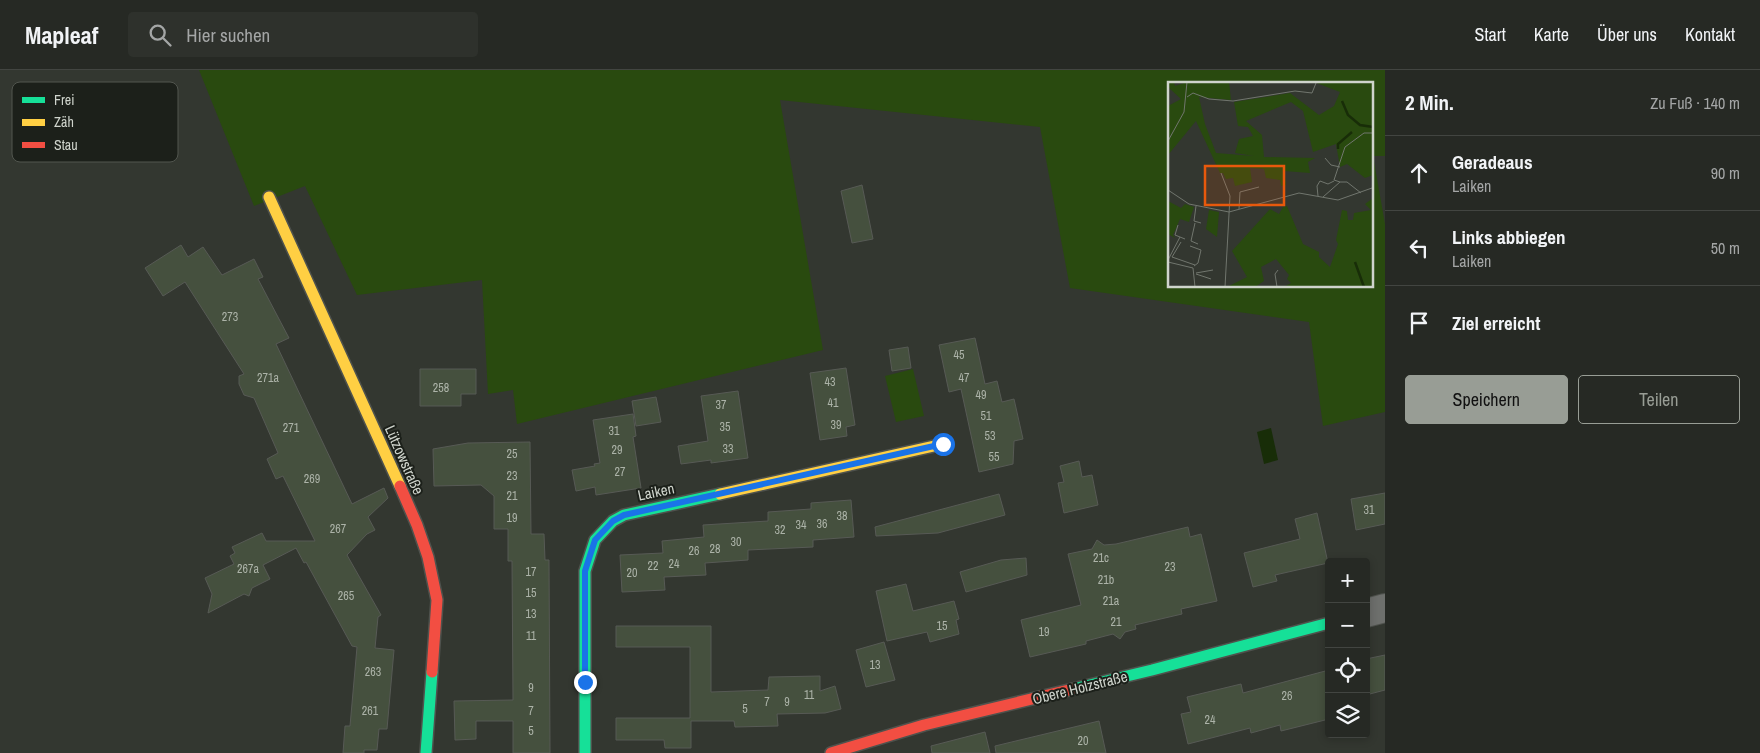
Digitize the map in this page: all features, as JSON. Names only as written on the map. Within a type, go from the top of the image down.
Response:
[{"type":"street","name":"Lützowstraße","points":[[269,197],[395,475],[417,525],[428,557],[437,600],[426,753]]},
{"type":"street","name":"Laiken","points":[[585,753],[585,571],[595,540],[613,521],[634,512],[943,444]]},
{"type":"street","points":[[1370,612],[1385,608]]},
{"type":"street","name":"Obere Holzstraße","points":[[831,753],[924,725],[1152,670],[1325,624]]},
{"type":"shaded area","points":[[199,70],[1385,70],[1385,156],[1373,156],[1385,224],[1385,412],[1323,426],[1309,322],[1070,288],[1040,127],[780,100],[823,350],[517,424],[513,390],[488,394],[482,280],[357,295],[305,186],[254,206]]},
{"type":"shaded area","points":[[913,369],[924,416],[896,422],[885,376]]},
{"type":"shaded area","points":[[1271,428],[1278,460],[1264,464],[1257,432]]},
{"type":"building","points":[[862,185],[873,239],[852,243],[841,191]]},
{"type":"building","points":[[181,245],[188,257],[203,247],[222,275],[254,259],[263,277],[258,279],[289,338],[276,344],[352,504],[384,488],[388,498],[368,517],[375,530],[367,534],[347,555],[381,615],[378,617],[375,648],[394,650],[387,729],[379,729],[377,750],[364,750],[364,753],[343,753],[345,726],[350,726],[357,647],[352,646],[306,562],[304,563],[296,548],[263,565],[270,579],[252,588],[249,596],[244,594],[208,613],[212,594],[205,578],[234,564],[230,556],[235,553],[232,547],[262,533],[266,541],[315,541],[283,476],[276,479],[267,459],[278,453],[254,398],[244,395],[239,384],[239,376],[244,374],[185,282],[163,296],[145,268]]},
{"type":"building","points":[[975,338],[985,384],[997,381],[1002,402],[1014,399],[1023,439],[1014,441],[1013,464],[979,472],[961,389],[949,392],[939,345]]},
{"type":"building","points":[[908,347],[911,368],[892,371],[889,350]]},
{"type":"building","points":[[846,368],[855,425],[846,427],[847,436],[820,440],[810,373]]},
{"type":"building","points":[[420,369],[476,369],[476,394],[461,394],[461,406],[420,406]]},
{"type":"building","points":[[738,391],[748,458],[711,463],[711,460],[681,464],[678,446],[708,441],[701,396]]},
{"type":"building","points":[[656,397],[661,422],[636,426],[632,401]]},
{"type":"building","points":[[633,414],[636,436],[633,437],[641,488],[596,495],[595,487],[576,491],[572,470],[595,466],[594,464],[600,463],[593,420]]},
{"type":"building","points":[[530,442],[531,534],[544,534],[545,560],[549,560],[550,753],[513,753],[513,721],[476,721],[476,739],[455,740],[454,701],[513,700],[512,561],[508,561],[508,529],[494,529],[494,496],[481,485],[434,486],[433,449],[468,443]]},
{"type":"building","points":[[1079,461],[1082,477],[1092,475],[1098,505],[1064,513],[1058,483],[1064,482],[1060,466]]},
{"type":"building","points":[[1385,493],[1385,524],[1356,530],[1351,499]]},
{"type":"building","points":[[999,494],[1005,515],[938,533],[876,536],[875,527]]},
{"type":"building","points":[[851,500],[854,537],[813,540],[813,547],[748,550],[748,560],[705,563],[706,575],[664,577],[665,590],[622,592],[620,555],[663,553],[662,541],[704,537],[703,525],[768,521],[768,512],[811,509],[811,503]]},
{"type":"building","points":[[1317,513],[1327,558],[1325,558],[1325,564],[1275,575],[1277,581],[1253,587],[1244,553],[1300,539],[1295,519]]},
{"type":"building","points":[[1188,527],[1190,537],[1201,534],[1217,601],[1181,609],[1182,614],[1135,625],[1136,629],[1125,632],[1120,639],[1113,634],[1086,641],[1086,644],[1030,657],[1021,620],[1081,605],[1068,554],[1092,549],[1097,540],[1104,545],[1116,544]]},
{"type":"building","points":[[1026,558],[1027,575],[966,592],[960,572],[1001,560]]},
{"type":"building","points":[[906,584],[913,611],[954,601],[959,619],[956,620],[959,634],[930,642],[927,632],[887,641],[876,591]]},
{"type":"building","points":[[616,626],[711,626],[711,692],[768,690],[769,677],[820,676],[820,691],[835,686],[841,709],[825,713],[777,714],[778,726],[735,727],[734,721],[691,721],[691,748],[665,748],[664,740],[616,740],[616,718],[690,718],[690,647],[616,647]]},
{"type":"building","points":[[884,642],[895,680],[866,687],[856,650]]},
{"type":"building","points":[[1385,655],[1385,690],[1370,694],[1370,693],[1370,658]]},
{"type":"building","points":[[1325,671],[1325,720],[1281,731],[1280,725],[1251,733],[1250,728],[1188,744],[1181,714],[1191,712],[1187,697],[1241,684],[1243,693]]},
{"type":"building","points":[[1099,721],[1106,753],[996,753],[995,746]]},
{"type":"building","points":[[985,732],[990,753],[932,753],[931,746]]},
{"type":"traffic: fast","points":[[585,753],[585,571],[595,540],[613,521],[624,515],[720,494]]},
{"type":"traffic: fast","points":[[1073,689],[1325,624]]},
{"type":"traffic: fast","points":[[426,753],[432,672]]},
{"type":"traffic: slow","points":[[269,197],[400,486]]},
{"type":"traffic: slow","points":[[720,494],[943,444]]},
{"type":"traffic: jam","points":[[400,486],[417,525],[428,557],[437,600],[432,672]]},
{"type":"traffic: jam","points":[[831,753],[924,725],[1073,689]]},
{"type":"route","points":[[585,682],[585,571],[595,540],[613,521],[624,515],[943,444]]}]
